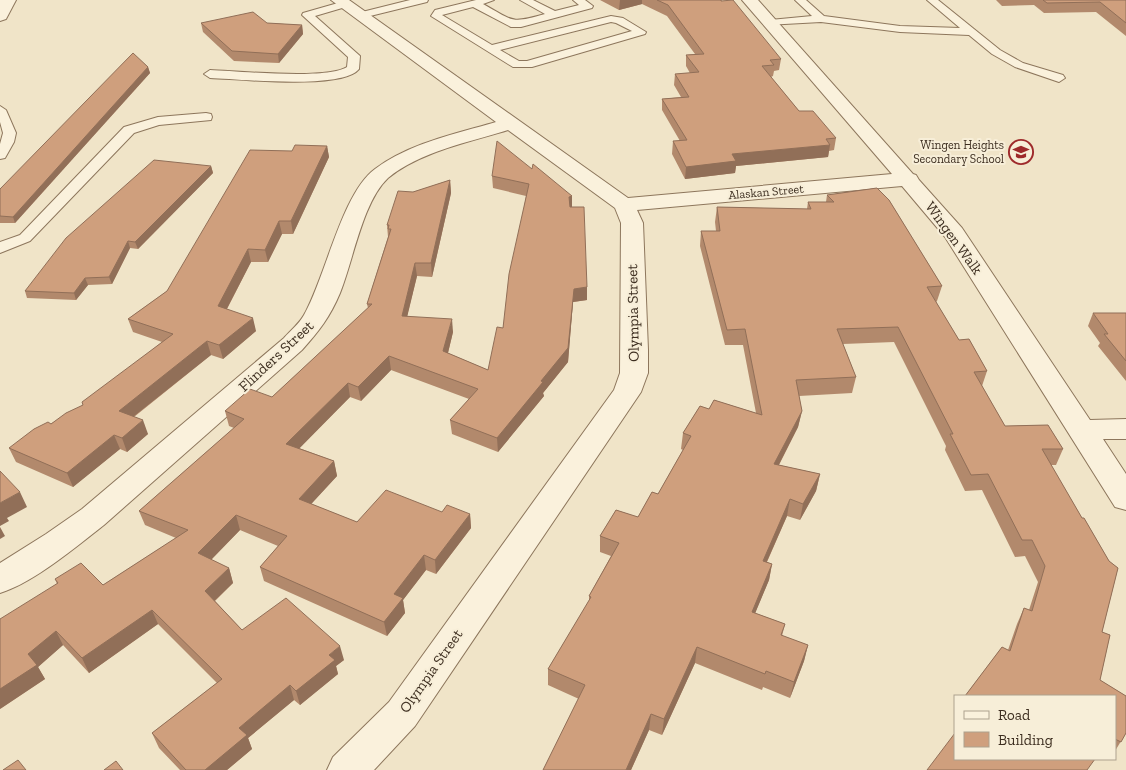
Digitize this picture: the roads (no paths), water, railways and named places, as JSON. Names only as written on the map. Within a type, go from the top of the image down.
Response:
[{"type":"street","points":[[0,16],[8,0]]},
{"type":"street","name":"Wingen Walk","points":[[750,0],[954,233],[1126,499]]},
{"type":"street","points":[[349,6],[624,205]]},
{"type":"street","name":"Flinders Street","points":[[0,580],[93,517],[292,344],[314,321],[328,292],[363,196],[381,174],[405,159],[435,146],[512,123]]},
{"type":"street","name":"Alaskan Street","points":[[624,205],[908,179]]},
{"type":"street","name":"Olympia Street","points":[[347,770],[402,714],[627,392],[634,374],[634,340],[632,224],[624,205]]},
{"type":"street","points":[[1082,430],[1126,429]]},
{"type":"lane","points":[[210,74],[318,78],[344,74],[353,69],[354,56],[307,15],[349,6],[423,0]]},
{"type":"lane","points":[[488,0],[439,12],[436,16],[489,49],[517,65],[528,65],[641,32],[619,20],[611,20],[489,49]]},
{"type":"lane","points":[[525,0],[554,15]]},
{"type":"lane","points":[[474,4],[511,24],[521,24],[588,6],[578,0]]},
{"type":"lane","points":[[800,0],[821,19]]},
{"type":"lane","points":[[932,0],[1004,56],[1019,65],[1059,78]]},
{"type":"lane","points":[[770,23],[821,19],[900,29],[971,32]]},
{"type":"lane","points":[[0,110],[10,128],[11,134],[0,155]]},
{"type":"lane","points":[[0,248],[25,238],[129,130],[158,121],[206,117]]},
{"type":"place","name":"Wingen Heights Secondary School","points":[[1021,152]]}]
